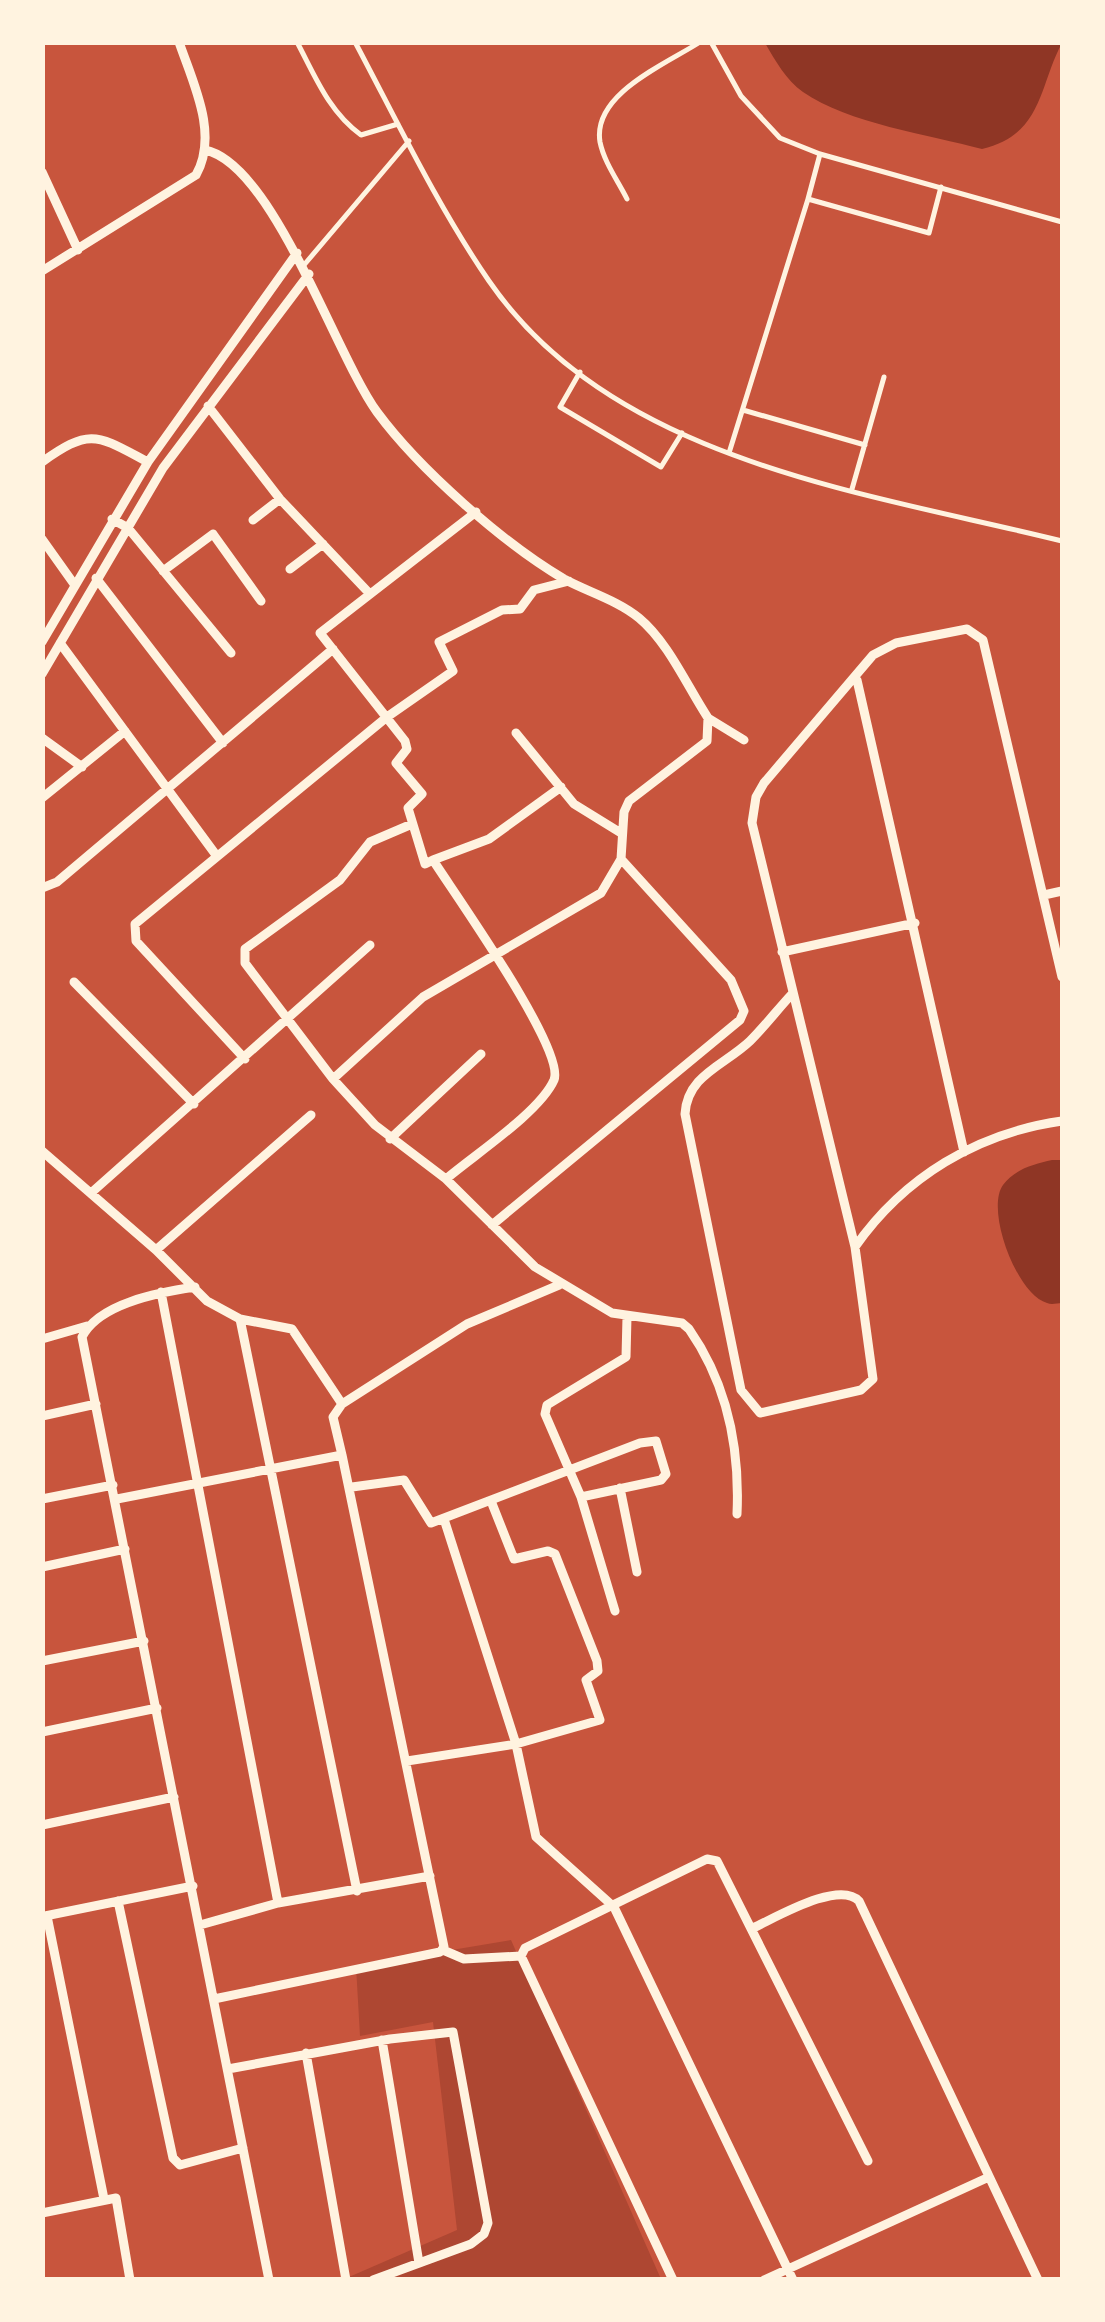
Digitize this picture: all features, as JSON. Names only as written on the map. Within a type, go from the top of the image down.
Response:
[{"type":"street","points":[[42,272],[196,175],[206,150],[203,115],[179,42]]},
{"type":"street","points":[[206,150],[230,159],[297,253],[337,344],[378,413],[429,471],[476,512],[569,581],[638,618],[708,718],[744,740]]},
{"type":"street","points":[[42,172],[78,250]]},
{"type":"street","points":[[42,674],[96,578],[148,462],[297,253]]},
{"type":"street","points":[[42,642],[74,584],[306,269]]},
{"type":"street","points":[[208,406],[280,498],[370,594]]},
{"type":"street","points":[[42,462],[75,439],[99,436],[148,462]]},
{"type":"street","points":[[252,520],[280,498]]},
{"type":"street","points":[[476,512],[320,633],[387,716],[407,750],[396,763],[422,794],[408,808],[425,864],[488,839],[560,787]]},
{"type":"street","points":[[120,523],[231,653]]},
{"type":"street","points":[[163,571],[213,534],[261,601]]},
{"type":"street","points":[[42,539],[74,584]]},
{"type":"street","points":[[290,569],[323,544]]},
{"type":"street","points":[[96,578],[224,744]]},
{"type":"street","points":[[244,1059],[136,941],[135,924],[387,716],[453,671],[439,642],[502,610],[520,609],[534,590],[569,581]]},
{"type":"street","points":[[792,994],[746,1045],[702,1077],[686,1099],[742,1390],[760,1413],[861,1390],[873,1379],[855,1247],[782,952],[752,808],[764,783],[856,680],[873,655],[896,644],[967,629],[983,640],[1062,976]]},
{"type":"street","points":[[60,643],[216,855]]},
{"type":"street","points":[[42,888],[57,882],[333,650]]},
{"type":"street","points":[[856,680],[915,924],[964,1152]]},
{"type":"street","points":[[333,1079],[423,996],[492,953],[593,900],[612,880],[621,859],[621,833],[629,801],[707,741],[708,718]]},
{"type":"street","points":[[42,798],[125,732]]},
{"type":"street","points":[[516,733],[587,816],[621,833]]},
{"type":"street","points":[[42,738],[82,766]]},
{"type":"street","points":[[412,824],[370,842],[340,880],[245,949],[245,964],[333,1079],[390,1139],[446,1179],[559,1285],[627,1317],[682,1323],[694,1336],[734,1426],[737,1514]]},
{"type":"street","points":[[492,1225],[696,1059],[740,1020],[744,1010],[731,980],[621,859]]},
{"type":"street","points":[[432,860],[552,1051],[555,1078],[542,1098],[446,1179]]},
{"type":"street","points":[[1044,896],[1062,892]]},
{"type":"street","points":[[782,952],[915,924]]},
{"type":"street","points":[[91,1193],[370,945]]},
{"type":"street","points":[[74,982],[194,1104]]},
{"type":"street","points":[[390,1139],[480,1054]]},
{"type":"street","points":[[156,1250],[311,1116]]},
{"type":"street","points":[[855,1247],[893,1199],[964,1152],[1016,1130],[1062,1120]]},
{"type":"street","points":[[42,1151],[156,1250],[207,1302],[240,1318],[292,1329],[342,1404]]},
{"type":"street","points":[[443,1950],[352,1487],[333,1418],[342,1404],[467,1324],[559,1285]]},
{"type":"street","points":[[42,1340],[87,1326],[160,1292],[194,1287]]},
{"type":"street","points":[[160,1292],[278,1903]]},
{"type":"street","points":[[615,1612],[581,1497],[545,1409],[626,1357],[627,1317]]},
{"type":"street","points":[[240,1318],[357,1892]]},
{"type":"street","points":[[87,1326],[82,1336],[269,2280]]},
{"type":"street","points":[[42,1416],[96,1404]]},
{"type":"street","points":[[352,1487],[400,1478],[428,1522],[492,1501],[568,1469],[656,1441],[661,1447],[665,1478],[581,1497]]},
{"type":"street","points":[[117,1500],[342,1455]]},
{"type":"street","points":[[42,1499],[113,1485]]},
{"type":"street","points":[[620,1488],[637,1572]]},
{"type":"street","points":[[406,1761],[516,1744],[599,1721],[586,1680],[599,1668],[554,1554],[548,1551],[514,1559],[492,1501]]},
{"type":"street","points":[[444,1519],[516,1744],[536,1837],[614,1907],[790,2274]]},
{"type":"street","points":[[42,1567],[126,1549]]},
{"type":"street","points":[[42,1661],[144,1641]]},
{"type":"street","points":[[42,1732],[157,1708]]},
{"type":"street","points":[[42,1825],[174,1796]]},
{"type":"street","points":[[520,1956],[526,1948],[712,1859],[753,1928],[868,2162]]},
{"type":"street","points":[[200,1924],[278,1903],[430,1876]]},
{"type":"street","points":[[104,2199],[45,1916],[193,1886]]},
{"type":"street","points":[[753,1928],[836,1892],[853,1895],[859,1901],[1038,2280]]},
{"type":"street","points":[[118,1901],[173,2158],[180,2165],[243,2148]]},
{"type":"street","points":[[214,1999],[443,1950],[464,1959],[520,1956]]},
{"type":"street","points":[[520,1956],[673,2280]]},
{"type":"street","points":[[228,2069],[382,2040],[453,2032],[488,2223],[479,2239],[373,2280]]},
{"type":"street","points":[[382,2040],[420,2263]]},
{"type":"street","points":[[306,2053],[346,2280]]},
{"type":"street","points":[[764,2280],[790,2274],[989,2176]]},
{"type":"street","points":[[42,2214],[116,2198],[130,2280]]},
{"type":"lane","points":[[296,42],[330,105],[348,126],[361,135],[398,124]]},
{"type":"lane","points":[[354,42],[489,281],[538,338],[580,372],[637,412],[729,453],[852,489],[1062,542]]},
{"type":"lane","points":[[627,199],[600,142],[603,112],[619,96],[700,42]]},
{"type":"lane","points":[[710,42],[741,96],[780,138],[820,154],[1062,222]]},
{"type":"lane","points":[[306,269],[409,141]]},
{"type":"lane","points":[[729,453],[820,154]]},
{"type":"lane","points":[[808,199],[929,232],[942,187]]},
{"type":"lane","points":[[580,372],[560,406],[608,437],[661,468],[682,433]]},
{"type":"lane","points":[[852,489],[884,376]]},
{"type":"lane","points":[[743,410],[865,446]]},
{"type":"shaded area","points":[[765,43],[1062,43],[1028,120],[1002,142],[982,149],[889,127],[821,103],[791,82]]},
{"type":"shaded area","points":[[1062,1160],[1062,1303],[1053,1304],[1036,1297],[1015,1269],[998,1213],[998,1197],[1008,1179],[1025,1168]]},
{"type":"shaded area","points":[[511,1940],[661,2279],[342,2280],[457,2230],[433,2022],[360,2036],[356,1966]]}]
